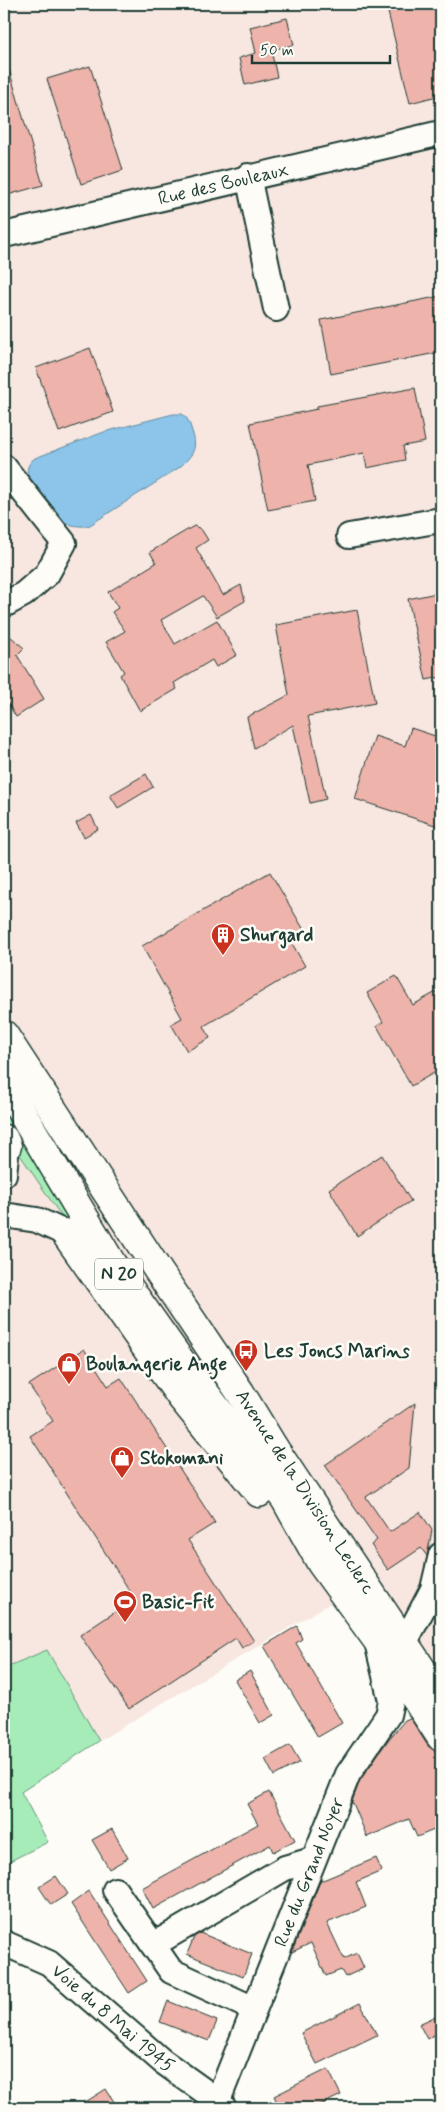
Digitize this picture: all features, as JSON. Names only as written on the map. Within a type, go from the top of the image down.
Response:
[{"type":"main road","name":"Avenue de la Division Leclerc","points":[[4,1036],[153,1264],[240,1392],[274,1448],[441,1698]]},
{"type":"main road","name":"Avenue de la Division Leclerc","points":[[4,1083],[112,1264],[180,1360],[285,1499],[321,1563],[377,1640],[441,1737]]},
{"type":"main road","points":[[65,1233],[181,1397],[272,1510],[321,1563]]},
{"type":"street","name":"Rue des Bouleaux","points":[[4,235],[248,176],[441,133]]},
{"type":"street","points":[[248,176],[276,309]]},
{"type":"street","points":[[4,466],[64,543],[47,574],[24,594],[4,605]]},
{"type":"street","points":[[349,536],[441,520]]},
{"type":"street","points":[[4,1174],[6,1143]]},
{"type":"street","points":[[4,1215],[37,1220],[65,1233]]},
{"type":"street","points":[[404,1644],[433,1589],[441,1555]]},
{"type":"street","name":"Rue du Grand Noyer","points":[[219,2106],[254,2009],[348,1774],[388,1715],[391,1701],[377,1640]]},
{"type":"street","points":[[153,1946],[285,1868],[312,1860]]},
{"type":"street","points":[[115,1890],[171,1971],[254,2009]]},
{"type":"street","name":"Voie du 8 Mai 1945","points":[[4,1943],[49,1963],[162,2061],[219,2106]]},
{"type":"shaded area","points":[[4,4],[441,4],[441,1671],[421,1641],[404,1644],[364,1583],[99,1741],[47,1650],[4,1668]]},
{"type":"green space","points":[[4,1098],[119,1302],[4,1131]]},
{"type":"green space","points":[[47,1650],[99,1741],[21,1792],[48,1842],[4,1864],[4,1668]]},
{"type":"water","points":[[173,414],[182,414],[190,424],[195,445],[192,454],[180,467],[90,525],[74,526],[57,519],[30,482],[27,469],[35,458],[104,432]]},
{"type":"building","points":[[386,4],[441,4],[441,95],[410,103]]},
{"type":"building","points":[[287,18],[294,45],[271,50],[277,77],[245,85],[239,58],[256,53],[250,27]]},
{"type":"building","points":[[4,66],[8,66],[43,185],[4,196]]},
{"type":"building","points":[[90,66],[123,170],[81,184],[47,79]]},
{"type":"building","points":[[441,296],[441,352],[331,374],[321,320]]},
{"type":"building","points":[[90,348],[113,412],[59,432],[36,368]]},
{"type":"building","points":[[415,388],[425,442],[403,446],[405,460],[367,468],[364,453],[308,465],[315,501],[268,510],[250,423],[317,409],[317,406]]},
{"type":"building","points":[[194,526],[201,529],[208,540],[196,548],[223,595],[241,585],[245,601],[217,617],[203,596],[161,620],[175,644],[217,620],[237,655],[216,667],[212,660],[174,683],[177,689],[140,711],[120,675],[124,672],[106,642],[125,631],[112,612],[118,608],[108,592],[156,563],[150,552]]},
{"type":"building","points":[[441,592],[441,677],[426,680],[408,599]]},
{"type":"building","points":[[357,610],[375,703],[308,716],[326,799],[310,803],[293,725],[254,748],[247,717],[289,695],[276,625]]},
{"type":"building","points":[[4,631],[24,648],[17,655],[44,699],[16,717],[4,697]]},
{"type":"building","points":[[411,728],[441,738],[441,827],[355,799],[375,736],[405,746]]},
{"type":"building","points":[[146,774],[153,787],[118,808],[110,795]]},
{"type":"building","points":[[91,815],[98,829],[84,837],[76,823]]},
{"type":"building","name":"Shurgard","points":[[270,872],[304,930],[290,940],[305,966],[204,1026],[210,1038],[187,1051],[171,1024],[182,1018],[142,946]]},
{"type":"building","points":[[396,976],[413,1005],[436,992],[441,1000],[441,1069],[411,1086],[377,1026],[383,1022],[367,993]]},
{"type":"building","points":[[382,1155],[411,1201],[357,1236],[329,1189]]},
{"type":"building","points":[[84,1349],[108,1386],[121,1378],[215,1523],[188,1540],[254,1641],[242,1648],[236,1638],[129,1709],[80,1635],[135,1599],[30,1436],[53,1421],[29,1385]]},
{"type":"building","points":[[415,1403],[409,1468],[366,1497],[390,1532],[420,1512],[432,1530],[427,1556],[421,1548],[388,1570],[371,1545],[377,1540],[325,1465]]},
{"type":"building","points":[[297,1626],[302,1639],[296,1643],[342,1723],[318,1737],[264,1646]]},
{"type":"building","points":[[250,1671],[274,1715],[260,1723],[235,1680]]},
{"type":"building","points":[[410,1718],[428,1746],[435,1751],[441,1761],[441,1827],[417,1837],[409,1819],[367,1837],[353,1803],[351,1804],[360,1780],[388,1740],[405,1720]]},
{"type":"building","points":[[290,1745],[300,1762],[274,1776],[265,1759]]},
{"type":"building","points":[[269,1792],[295,1840],[273,1852],[270,1845],[153,1909],[142,1888],[258,1824],[247,1804]]},
{"type":"building","points":[[112,1829],[128,1858],[109,1869],[92,1840]]},
{"type":"building","points":[[376,1858],[382,1871],[356,1882],[366,1907],[327,1923],[344,1959],[357,1953],[364,1968],[345,1977],[341,1970],[326,1976],[311,1943],[292,1952],[321,1879],[323,1880]]},
{"type":"building","points":[[56,1876],[68,1894],[51,1905],[39,1887]]},
{"type":"building","points":[[89,1891],[147,1981],[129,1993],[71,1904]]},
{"type":"building","points":[[200,1933],[252,1954],[243,1977],[187,1954],[194,1937]]},
{"type":"building","points":[[168,2001],[217,2021],[209,2041],[160,2022]]},
{"type":"building","points":[[360,2003],[377,2035],[317,2064],[301,2033]]},
{"type":"building","points":[[434,2017],[441,2031],[427,2039],[419,2024]]},
{"type":"building","points":[[328,2069],[341,2095],[314,2108],[280,2108],[274,2096]]},
{"type":"building","points":[[106,2089],[118,2108],[76,2108]]},
{"type":"place","name":"Shurgard","points":[[223,956]]},
{"type":"place","name":"Les Joncs Marins","points":[[246,1372]]},
{"type":"place","name":"Boulangerie Ange","points":[[69,1385]]},
{"type":"place","name":"Stokomani","points":[[122,1479]]},
{"type":"place","name":"Basic-Fit","points":[[125,1623]]}]
